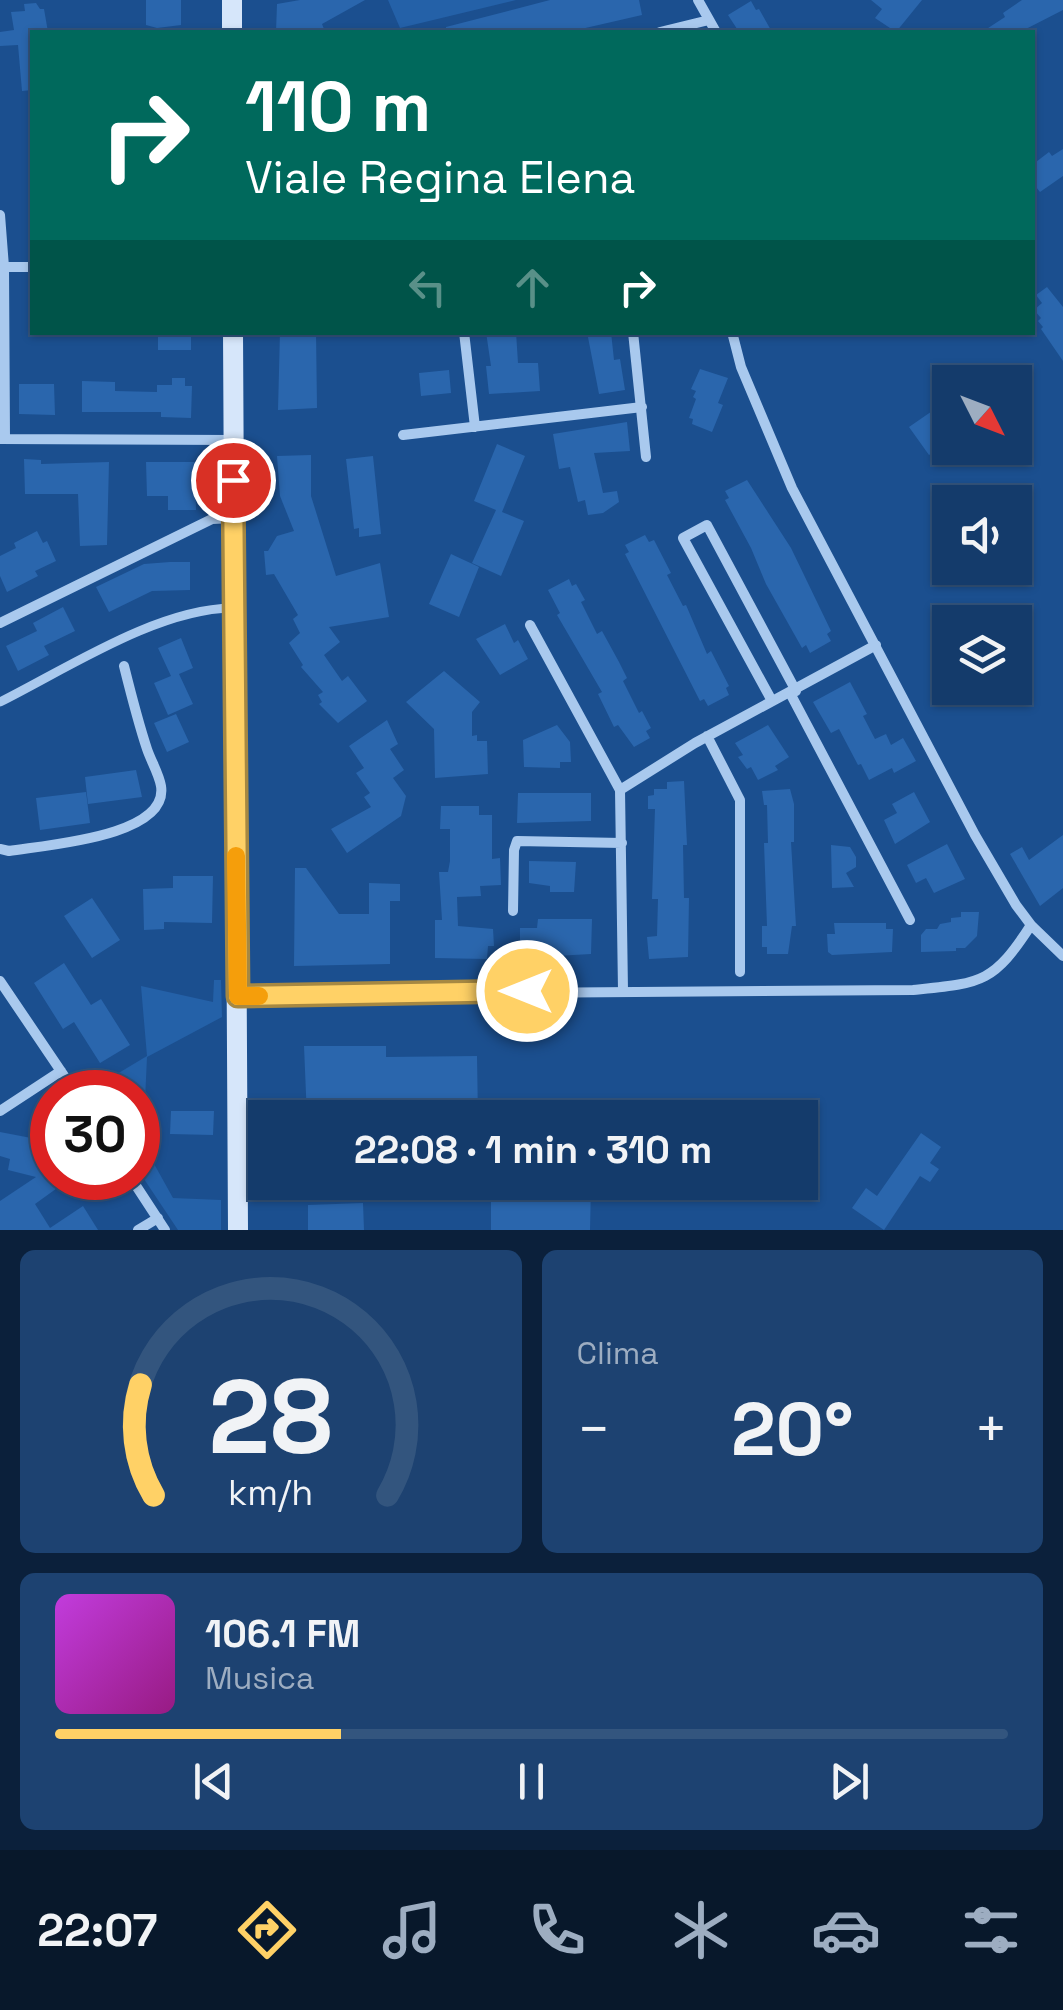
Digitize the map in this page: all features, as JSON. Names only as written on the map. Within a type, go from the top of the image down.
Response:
[{"type":"main road","points":[[232,0],[232,30]]},
{"type":"main road","points":[[233,335],[233,440],[223,519],[235,608],[238,1230]]},
{"type":"street","points":[[698,0],[715,30]]},
{"type":"street","points":[[668,30],[709,20]]},
{"type":"street","points":[[0,215],[2,439],[233,440]]},
{"type":"street","points":[[2,267],[30,267]]},
{"type":"street","points":[[464,335],[475,427]]},
{"type":"street","points":[[633,335],[646,456]]},
{"type":"street","points":[[733,335],[741,367],[792,488],[975,835],[1030,925],[1063,956]]},
{"type":"street","points":[[404,434],[642,407]]},
{"type":"street","points":[[0,623],[223,519]]},
{"type":"street","points":[[772,701],[683,538],[706,525],[910,920]]},
{"type":"street","points":[[0,702],[167,618],[211,608],[235,608]]},
{"type":"street","points":[[530,625],[620,790],[622,991]]},
{"type":"street","points":[[620,790],[707,736],[876,645]]},
{"type":"street","points":[[0,849],[9,851],[131,827],[155,809],[161,785],[147,751],[124,666]]},
{"type":"street","points":[[707,736],[740,800],[740,972]]},
{"type":"street","points":[[512,912],[514,850],[518,842],[622,842]]},
{"type":"street","points":[[238,996],[913,990],[984,979],[1000,968],[1030,925]]},
{"type":"street","points":[[0,981],[60,1070]]},
{"type":"street","points":[[0,1110],[30,1091]]},
{"type":"street","points":[[146,1200],[165,1230]]},
{"type":"street","points":[[138,1230],[158,1218]]},
{"type":"shaded area","points":[[388,0],[516,0],[400,28]]},
{"type":"shaded area","points":[[214,980],[221,980],[222,1017],[147,1057],[146,1070],[124,1070],[147,1056],[141,986],[213,1002]]},
{"type":"shaded area","points":[[160,1175],[173,1198],[221,1200],[221,1230],[178,1230],[158,1200]]},
{"type":"building","points":[[146,0],[181,0],[181,25],[146,25]]},
{"type":"building","points":[[365,0],[322,24],[321,30],[276,30],[277,4]]},
{"type":"building","points":[[550,0],[639,0],[642,15],[577,30],[446,27]]},
{"type":"building","points":[[871,0],[922,0],[898,30],[875,18],[882,9]]},
{"type":"building","points":[[1022,0],[1063,0],[1063,10],[1024,30],[985,30],[1005,17],[1003,13]]},
{"type":"building","points":[[751,1],[771,30],[738,30],[728,15]]},
{"type":"building","points":[[36,3],[44,9],[48,30],[30,30],[30,90],[22,91],[18,45],[0,46],[0,32],[14,30],[11,12],[25,11],[24,4]]},
{"type":"building","points":[[1063,149],[1063,176],[1040,192],[1035,186],[1035,163],[1049,152],[1052,156]]},
{"type":"building","points":[[1047,287],[1063,307],[1063,361],[1041,329],[1041,318],[1035,309],[1042,303],[1036,295]]},
{"type":"building","points":[[158,335],[191,335],[191,350],[158,350]]},
{"type":"building","points":[[280,335],[316,335],[317,408],[278,410]]},
{"type":"building","points":[[486,335],[516,335],[518,363],[538,363],[540,391],[489,394],[486,366],[491,366]]},
{"type":"building","points":[[588,335],[611,335],[614,360],[620,359],[625,390],[599,394]]},
{"type":"building","points":[[700,369],[728,378],[712,432],[692,424],[693,419],[689,418],[696,399],[696,391],[691,389]]},
{"type":"building","points":[[449,370],[451,393],[421,396],[419,373]]},
{"type":"building","points":[[172,378],[185,378],[185,386],[192,386],[191,418],[161,417],[161,412],[82,412],[82,381],[115,382],[115,391],[157,392],[157,385],[172,385]]},
{"type":"building","points":[[19,384],[54,384],[55,415],[19,414]]},
{"type":"building","points":[[932,411],[932,453],[929,455],[909,427]]},
{"type":"building","points":[[627,422],[630,451],[594,453],[603,493],[617,491],[619,502],[603,513],[588,515],[585,500],[578,502],[570,467],[559,469],[553,434]]},
{"type":"building","points":[[497,444],[525,456],[502,512],[524,521],[501,576],[472,563],[496,510],[474,501]]},
{"type":"building","points":[[311,455],[311,496],[336,576],[380,563],[389,617],[329,627],[340,642],[324,655],[342,681],[348,676],[367,701],[338,723],[319,704],[322,702],[318,695],[323,692],[301,667],[289,643],[300,633],[293,619],[298,615],[274,574],[266,575],[264,551],[268,551],[277,536],[294,531],[280,496],[277,456]]},
{"type":"building","points":[[373,456],[381,534],[359,537],[359,528],[354,529],[346,459]]},
{"type":"building","points":[[24,459],[41,460],[41,464],[109,462],[107,545],[80,546],[78,494],[25,494]]},
{"type":"building","points":[[146,462],[195,462],[196,510],[168,510],[168,496],[147,496]]},
{"type":"building","points":[[747,480],[791,548],[831,631],[827,634],[831,641],[810,653],[806,645],[802,648],[766,584],[725,500],[729,498],[725,491]]},
{"type":"building","points":[[37,531],[43,543],[47,541],[56,561],[35,571],[38,576],[7,592],[0,576],[0,556]]},
{"type":"building","points":[[645,535],[649,542],[654,540],[707,654],[711,651],[729,686],[729,695],[708,706],[704,699],[700,701],[625,554],[629,552],[625,545]]},
{"type":"building","points":[[451,554],[479,567],[459,617],[429,604]]},
{"type":"building","points":[[190,562],[190,590],[152,591],[109,612],[96,587],[144,564]]},
{"type":"building","points":[[569,579],[585,600],[581,602],[597,634],[602,631],[627,678],[623,681],[639,713],[642,711],[651,728],[646,731],[650,738],[634,747],[618,725],[614,727],[598,694],[602,692],[557,615],[560,613],[548,590]]},
{"type":"building","points":[[63,607],[75,631],[44,646],[49,655],[18,671],[6,646],[37,631],[33,623]]},
{"type":"building","points":[[505,624],[528,659],[500,675],[476,639]]},
{"type":"building","points":[[181,638],[193,668],[179,674],[193,704],[168,715],[154,683],[171,676],[158,648]]},
{"type":"building","points":[[444,671],[480,702],[472,712],[472,736],[477,735],[477,741],[487,741],[488,774],[435,778],[434,729],[406,702]]},
{"type":"building","points":[[850,682],[875,739],[886,734],[891,745],[903,738],[916,761],[869,780],[839,729],[831,733],[813,702]]},
{"type":"building","points":[[176,714],[189,742],[167,752],[154,723]]},
{"type":"building","points":[[387,720],[398,744],[390,749],[404,770],[393,778],[406,796],[401,816],[347,853],[331,829],[371,807],[364,797],[370,793],[356,773],[364,768],[349,746]]},
{"type":"building","points":[[557,725],[570,742],[571,762],[560,762],[560,768],[524,767],[523,740]]},
{"type":"building","points":[[768,725],[789,757],[775,766],[778,770],[758,780],[751,767],[747,769],[738,757],[743,755],[735,743]]},
{"type":"building","points":[[136,770],[142,797],[88,804],[85,777]]},
{"type":"building","points":[[684,781],[688,957],[649,959],[647,937],[657,936],[658,899],[652,899],[655,809],[648,809],[648,796],[654,795],[654,789],[667,789],[667,782]]},
{"type":"building","points":[[790,789],[794,804],[791,842],[796,926],[792,926],[788,954],[767,954],[767,947],[762,947],[762,926],[767,926],[764,843],[768,843],[767,805],[762,791]]},
{"type":"building","points":[[86,792],[90,823],[40,830],[36,798]]},
{"type":"building","points":[[914,792],[930,822],[895,844],[884,820],[897,813],[892,804]]},
{"type":"building","points":[[518,793],[591,793],[591,821],[517,823]]},
{"type":"building","points":[[441,806],[479,806],[479,815],[492,815],[492,859],[500,858],[501,885],[480,886],[481,896],[457,897],[458,926],[493,929],[494,946],[488,946],[487,959],[435,958],[435,920],[442,920],[439,872],[448,872],[450,861],[450,829],[440,829]]},
{"type":"building","points":[[1063,835],[1063,888],[1040,906],[1010,854],[1022,847],[1029,860]]},
{"type":"building","points":[[947,844],[965,879],[934,893],[926,878],[916,883],[907,865]]},
{"type":"building","points":[[831,845],[850,847],[856,857],[856,867],[846,873],[854,887],[832,888]]},
{"type":"building","points":[[529,861],[576,862],[574,892],[550,892],[550,886],[529,883]]},
{"type":"building","points":[[295,868],[306,868],[339,914],[369,914],[369,883],[400,884],[400,901],[390,901],[390,964],[294,966]]},
{"type":"building","points":[[173,876],[213,876],[212,923],[164,922],[164,929],[144,930],[143,889],[173,888]]},
{"type":"building","points":[[92,898],[120,940],[92,958],[64,916]]},
{"type":"building","points":[[961,912],[979,912],[977,936],[965,948],[921,952],[921,935],[926,929],[937,929],[940,924],[951,922],[951,918],[961,917]]},
{"type":"building","points":[[538,919],[592,919],[591,954],[520,958],[520,928],[537,928]]},
{"type":"building","points":[[834,923],[886,923],[886,929],[893,929],[892,952],[832,955],[828,952],[827,934],[835,934]]},
{"type":"building","points":[[64,963],[91,1005],[101,999],[130,1045],[100,1063],[74,1022],[63,1029],[34,983]]},
{"type":"building","points":[[304,1046],[386,1046],[386,1057],[477,1056],[478,1100],[306,1100]]},
{"type":"building","points":[[171,1111],[214,1111],[213,1135],[170,1134]]},
{"type":"building","points":[[0,1132],[30,1138],[30,1176],[8,1170],[10,1159],[0,1156]]},
{"type":"building","points":[[921,1133],[941,1147],[930,1163],[939,1169],[930,1182],[920,1176],[884,1230],[852,1208],[866,1188],[877,1196]]},
{"type":"building","points":[[30,1181],[30,1200],[41,1200],[35,1204],[50,1228],[83,1206],[98,1230],[0,1230],[0,1201]]},
{"type":"building","points":[[491,1200],[591,1200],[590,1230],[491,1230]]},
{"type":"building","points":[[363,1203],[364,1230],[308,1230],[308,1205]]},
{"type":"slow traffic","points":[[236,856],[238,996],[259,996]]},
{"type":"route","points":[[233,480],[238,996],[527,991]]}]
